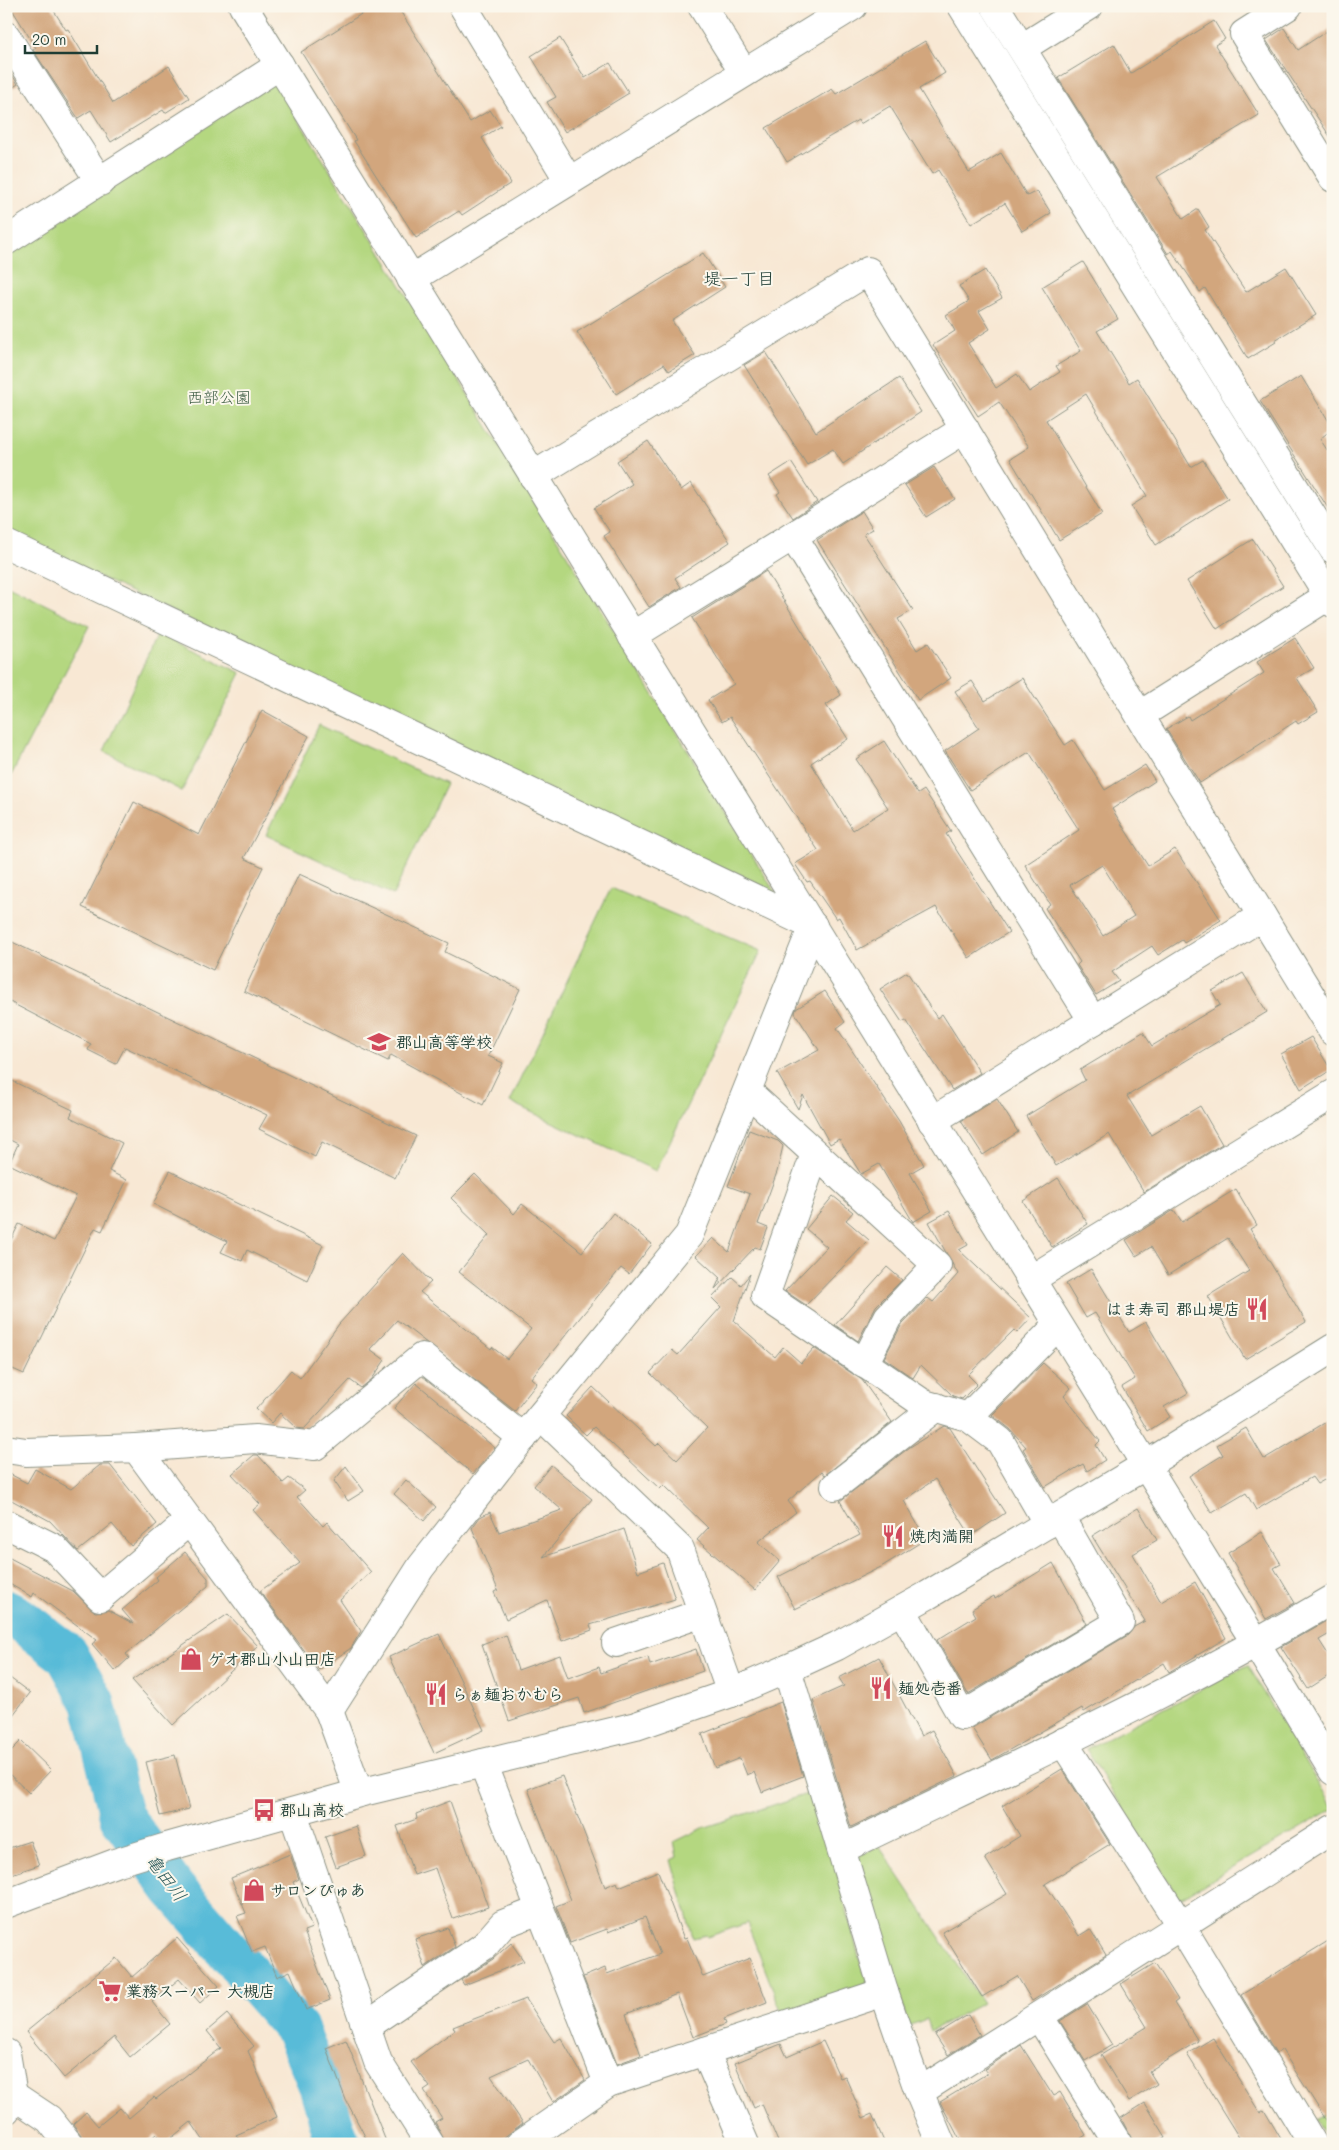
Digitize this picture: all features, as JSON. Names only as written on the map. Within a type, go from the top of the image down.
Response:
[{"type":"street","points":[[243,6],[410,279],[1146,1465],[1333,1771]]},
{"type":"street","points":[[463,6],[569,181]]},
{"type":"street","points":[[702,6],[744,73]]},
{"type":"street","points":[[410,279],[853,6]]},
{"type":"street","points":[[962,6],[1331,597],[1140,715]]},
{"type":"street","points":[[995,6],[1333,549]]},
{"type":"street","points":[[1018,42],[1062,6]]},
{"type":"street","points":[[1018,42],[1089,6]]},
{"type":"street","points":[[1288,6],[1254,15],[1244,34],[1333,178]]},
{"type":"street","points":[[7,40],[100,182]]},
{"type":"street","points":[[6,241],[280,65]]},
{"type":"street","points":[[533,476],[868,271],[1333,1032]]},
{"type":"street","points":[[632,636],[964,429]]},
{"type":"street","points":[[793,536],[1093,1021]]},
{"type":"street","points":[[6,544],[813,926]]},
{"type":"street","points":[[932,1122],[1262,916]]},
{"type":"street","points":[[329,1711],[421,1567],[689,1234],[748,1092],[813,926]]},
{"type":"street","points":[[748,1092],[937,1265],[888,1317],[864,1364]]},
{"type":"street","points":[[1030,1280],[1333,1094]]},
{"type":"street","points":[[815,1154],[765,1296],[924,1404],[968,1417],[1000,1441],[1120,1622],[962,1716],[902,1610]]},
{"type":"street","points":[[968,1417],[1058,1325]]},
{"type":"street","points":[[6,1904],[115,1863],[167,1847],[293,1814],[359,1793],[636,1726],[731,1693],[837,1646],[902,1610],[1146,1465],[1333,1348]]},
{"type":"street","points":[[6,1449],[26,1452],[136,1448],[255,1439],[315,1446],[422,1357],[523,1438]]},
{"type":"street","points":[[835,1486],[936,1407]]},
{"type":"street","points":[[541,1416],[680,1549],[731,1693]]},
{"type":"street","points":[[136,1448],[329,1711],[359,1793]]},
{"type":"street","points":[[6,1524],[54,1548],[100,1597],[189,1521]]},
{"type":"street","points":[[842,1849],[1257,1645],[1333,1599]]},
{"type":"street","points":[[616,1643],[702,1613]]},
{"type":"street","points":[[787,1669],[884,1992],[919,2092],[941,2144]]},
{"type":"street","points":[[1063,1742],[1182,1926],[1313,2144]]},
{"type":"street","points":[[483,1763],[608,2083]]},
{"type":"street","points":[[293,1814],[378,2062],[430,2144]]},
{"type":"street","points":[[919,2092],[1333,1829]]},
{"type":"street","points":[[366,2026],[484,1946],[503,1924],[540,1910]]},
{"type":"street","points":[[520,2144],[608,2083],[884,1992]]},
{"type":"street","points":[[1038,2016],[1118,2144]]},
{"type":"street","points":[[705,2051],[745,2144]]},
{"type":"street","points":[[6,2053],[10,2102],[49,2119],[68,2144]]},
{"type":"green space","name":"西部公園","points":[[274,80],[778,897],[6,533],[6,249]]},
{"type":"green space","points":[[6,585],[89,626],[6,785]]},
{"type":"green space","points":[[158,633],[241,673],[182,791],[104,751]]},
{"type":"green space","points":[[319,725],[446,784],[393,895],[266,835]]},
{"type":"green space","points":[[611,888],[761,951],[656,1171],[510,1102]]},
{"type":"green space","points":[[1248,1665],[1333,1809],[1179,1899],[1086,1749]]},
{"type":"green space","points":[[816,1791],[861,1965],[869,1983],[784,2018],[747,1923],[707,1937],[706,1935],[693,1938],[671,1860],[677,1857],[674,1842],[703,1828]]},
{"type":"green space","points":[[879,1846],[983,2003],[930,2031],[926,2019],[909,2026],[854,1867],[858,1856]]},
{"type":"green space","points":[[1333,2109],[1333,2144],[1331,2144],[1316,2120]]},
{"type":"building","points":[[10,6],[51,6],[66,30],[68,29],[113,103],[169,66],[189,98],[165,113],[163,110],[111,142],[91,110],[78,118],[33,50],[36,48]]},
{"type":"building","points":[[374,6],[397,6],[470,122],[490,110],[501,126],[482,138],[511,183],[462,215],[459,211],[416,238],[354,141],[356,140],[301,52]]},
{"type":"building","points":[[1214,21],[1225,39],[1215,45],[1259,115],[1157,177],[1183,219],[1198,209],[1209,227],[1205,230],[1246,292],[1286,267],[1316,315],[1248,359],[1205,288],[1200,292],[1172,251],[1168,254],[1058,78],[1114,44],[1131,73]]},
{"type":"building","points":[[1333,27],[1333,141],[1266,40],[1284,28],[1298,50]]},
{"type":"building","points":[[560,38],[585,78],[610,63],[629,93],[565,132],[547,102],[556,97],[531,56]]},
{"type":"building","points":[[925,41],[945,73],[919,89],[969,172],[1001,153],[1027,196],[1037,191],[1051,213],[1022,231],[1005,203],[971,224],[938,170],[932,174],[890,106],[860,124],[858,120],[787,162],[766,128],[832,89],[836,94]]},
{"type":"building","points":[[6,66],[18,84],[6,92]]},
{"type":"building","points":[[703,253],[725,287],[672,321],[695,355],[669,371],[664,364],[616,394],[577,332]]},
{"type":"building","points":[[1083,262],[1118,319],[1097,331],[1129,383],[1137,378],[1191,467],[1203,460],[1228,499],[1156,545],[1131,506],[1147,496],[1086,394],[1046,420],[1102,514],[1059,540],[1010,459],[1029,447],[999,402],[978,416],[933,345],[955,331],[946,315],[969,301],[959,286],[985,270],[1002,298],[979,311],[990,329],[968,343],[996,388],[1017,374],[1029,392],[1060,372],[1056,366],[1081,351],[1042,287]]},
{"type":"building","points":[[766,352],[816,432],[899,378],[921,412],[843,464],[833,449],[807,465],[744,365]]},
{"type":"building","points":[[1301,376],[1333,428],[1320,439],[1333,459],[1333,516],[1260,401]]},
{"type":"building","points":[[648,441],[681,490],[691,483],[730,542],[675,578],[681,587],[649,607],[604,536],[610,532],[594,508],[632,484],[617,461]]},
{"type":"building","points":[[791,462],[817,502],[793,518],[777,494],[780,492],[769,476]]},
{"type":"building","points":[[934,467],[955,499],[926,517],[905,485]]},
{"type":"building","points":[[862,511],[873,529],[864,534],[913,610],[898,619],[917,650],[928,643],[951,678],[918,700],[817,540]]},
{"type":"building","points":[[1253,539],[1283,586],[1217,629],[1187,581]]},
{"type":"building","points":[[766,571],[841,695],[826,705],[848,739],[811,763],[853,830],[888,808],[856,759],[884,741],[918,794],[924,790],[951,831],[946,834],[1009,932],[969,958],[936,907],[857,950],[839,917],[836,919],[810,881],[807,882],[795,864],[818,850],[730,717],[722,722],[708,700],[734,684],[692,618]]},
{"type":"building","points":[[1295,638],[1314,668],[1297,678],[1318,712],[1298,724],[1296,721],[1200,783],[1166,729],[1188,716],[1190,720],[1264,673],[1257,662]]},
{"type":"building","points":[[1022,678],[1065,745],[1073,740],[1105,790],[1145,765],[1155,781],[1112,809],[1148,866],[1175,849],[1221,920],[1184,943],[1182,940],[1158,955],[1152,946],[1112,972],[1119,981],[1096,995],[1077,965],[1080,962],[1045,908],[1050,904],[1025,865],[1079,830],[1029,752],[970,790],[945,751],[979,728],[955,691],[972,681],[985,701]],"holes":[[[1102,865],[1134,916],[1103,936],[1070,885]]]},
{"type":"building","points":[[262,710],[309,736],[244,858],[263,867],[213,970],[82,907],[134,802],[199,835]]},
{"type":"building","points":[[299,874],[449,943],[445,952],[520,989],[488,1056],[503,1063],[483,1105],[391,1055],[388,1061],[244,991]]},
{"type":"building","points":[[6,939],[416,1136],[395,1178],[322,1142],[315,1157],[259,1129],[267,1115],[125,1047],[116,1064],[88,1050],[91,1044],[6,1000]]},
{"type":"building","points":[[907,972],[937,1018],[942,1014],[980,1073],[952,1090],[906,1020],[902,1022],[880,989]]},
{"type":"building","points":[[1243,973],[1267,1012],[1127,1096],[1151,1135],[1200,1106],[1222,1144],[1144,1192],[1109,1134],[1056,1166],[1026,1116],[1085,1080],[1080,1070],[1143,1032],[1152,1046],[1220,1005],[1212,991]]},
{"type":"building","points":[[825,991],[845,1022],[837,1028],[899,1121],[924,1165],[910,1173],[932,1211],[913,1222],[879,1164],[861,1174],[839,1139],[830,1144],[803,1095],[798,1109],[777,1073],[819,1050],[795,1013],[796,1009]]},
{"type":"building","points":[[1311,1037],[1331,1070],[1301,1089],[1281,1054]]},
{"type":"building","points":[[6,1078],[73,1110],[70,1117],[122,1143],[109,1171],[127,1180],[102,1231],[95,1228],[24,1374],[6,1366],[6,1250],[19,1224],[54,1241],[76,1196],[9,1164],[18,1144],[6,1138]]},
{"type":"building","points":[[997,1099],[1018,1132],[983,1155],[961,1121]]},
{"type":"building","points":[[749,1130],[778,1141],[783,1146],[777,1172],[758,1224],[768,1228],[760,1249],[755,1247],[715,1289],[720,1278],[696,1256],[713,1238],[729,1252],[750,1194],[728,1186]]},
{"type":"building","points":[[170,1171],[323,1245],[307,1280],[247,1250],[242,1261],[221,1252],[227,1241],[153,1204]]},
{"type":"building","points":[[475,1174],[514,1214],[522,1204],[582,1252],[613,1213],[652,1244],[629,1274],[621,1268],[574,1325],[531,1378],[537,1383],[515,1411],[397,1320],[370,1349],[385,1360],[372,1379],[361,1388],[350,1380],[304,1429],[296,1428],[280,1413],[271,1423],[256,1409],[291,1370],[300,1378],[339,1324],[403,1253],[431,1282],[420,1292],[491,1349],[492,1347],[507,1359],[531,1329],[459,1272],[489,1235],[451,1198]]},
{"type":"building","points":[[1058,1178],[1088,1224],[1052,1247],[1023,1201]]},
{"type":"building","points":[[1236,1189],[1257,1225],[1250,1229],[1306,1322],[1245,1359],[1208,1296],[1249,1271],[1228,1238],[1168,1275],[1151,1247],[1136,1256],[1126,1240],[1174,1210],[1182,1222]]},
{"type":"building","points":[[833,1196],[853,1212],[846,1220],[869,1240],[806,1305],[785,1291],[827,1247],[806,1229]]},
{"type":"building","points":[[949,1211],[968,1245],[959,1250],[1031,1318],[1017,1333],[1014,1330],[968,1375],[977,1384],[962,1399],[953,1396],[921,1365],[913,1378],[884,1358],[901,1326],[928,1298],[933,1302],[958,1274],[929,1222]]},
{"type":"building","points":[[887,1267],[902,1280],[876,1306],[858,1341],[835,1325]]},
{"type":"building","points":[[1091,1269],[1129,1332],[1146,1322],[1188,1393],[1164,1407],[1170,1417],[1148,1431],[1122,1387],[1135,1379],[1095,1313],[1086,1318],[1066,1284]]},
{"type":"building","points":[[750,1274],[734,1321],[775,1357],[783,1347],[801,1363],[814,1348],[862,1380],[892,1422],[825,1475],[822,1471],[788,1501],[796,1512],[758,1542],[780,1561],[755,1590],[697,1540],[708,1528],[664,1485],[660,1489],[594,1427],[586,1435],[566,1416],[593,1387],[656,1446],[659,1443],[677,1460],[707,1428],[650,1373],[672,1350],[678,1355],[721,1307],[712,1298],[732,1277],[741,1285]]},
{"type":"building","points":[[1043,1363],[1071,1388],[1064,1396],[1100,1441],[1096,1445],[1105,1460],[1087,1471],[1083,1464],[1045,1487],[1023,1449],[1026,1447],[1010,1429],[992,1415]]},
{"type":"building","points":[[416,1383],[495,1448],[473,1474],[394,1408]]},
{"type":"building","points":[[1333,1418],[1333,1475],[1317,1484],[1312,1477],[1256,1510],[1246,1493],[1212,1513],[1189,1476],[1223,1455],[1217,1445],[1246,1428],[1264,1459]]},
{"type":"building","points":[[944,1426],[950,1428],[1005,1513],[971,1536],[935,1479],[904,1501],[926,1539],[881,1567],[795,1609],[778,1577],[860,1535],[840,1501],[910,1447]]},
{"type":"building","points":[[254,1455],[258,1455],[283,1483],[289,1478],[305,1490],[297,1497],[323,1526],[327,1522],[371,1572],[340,1600],[361,1631],[351,1648],[319,1670],[260,1591],[300,1563],[253,1510],[260,1504],[232,1474]]},
{"type":"building","points":[[100,1465],[110,1465],[157,1524],[131,1546],[112,1524],[78,1551],[50,1521],[6,1497],[6,1472],[27,1483],[35,1469],[71,1489]]},
{"type":"building","points":[[551,1465],[592,1499],[543,1557],[624,1529],[638,1572],[663,1563],[675,1599],[590,1625],[592,1630],[562,1641],[547,1600],[506,1619],[494,1592],[498,1590],[472,1528],[480,1517],[490,1512],[499,1532],[562,1510],[534,1486]]},
{"type":"building","points":[[346,1466],[364,1491],[348,1501],[334,1481]]},
{"type":"building","points":[[406,1480],[436,1507],[424,1521],[394,1494]]},
{"type":"building","points":[[1138,1508],[1157,1540],[1133,1554],[1161,1602],[1195,1582],[1226,1638],[1169,1672],[1164,1663],[1084,1712],[1082,1708],[992,1760],[972,1728],[1128,1635],[1134,1627],[1145,1621],[1092,1536]]},
{"type":"building","points":[[1262,1532],[1281,1564],[1274,1568],[1295,1603],[1266,1619],[1228,1553]]},
{"type":"building","points":[[185,1552],[208,1578],[208,1586],[126,1654],[129,1658],[115,1671],[92,1644],[97,1640],[34,1593],[32,1597],[6,1582],[6,1556],[73,1591],[95,1612],[108,1610],[134,1624],[122,1610],[158,1580],[156,1577]]},
{"type":"building","points":[[1053,1563],[1087,1624],[968,1694],[937,1640],[976,1616],[972,1609],[994,1596],[995,1599]]},
{"type":"building","name":"ゲオ郡山小山田店","points":[[228,1614],[258,1646],[173,1725],[132,1680]]},
{"type":"building","points":[[1333,1617],[1333,1632],[1319,1640],[1333,1662],[1333,1673],[1308,1689],[1281,1647]]},
{"type":"building","name":"らぁ麺おかむら","points":[[439,1634],[484,1730],[434,1753],[389,1657]]},
{"type":"building","points":[[506,1635],[518,1670],[560,1655],[568,1678],[599,1667],[601,1673],[648,1657],[650,1665],[696,1649],[703,1671],[584,1713],[579,1698],[509,1721],[482,1644]]},
{"type":"building","points":[[879,1657],[921,1736],[932,1730],[957,1776],[851,1827],[813,1700],[844,1686],[839,1678]]},
{"type":"building","points":[[6,1675],[30,1693],[6,1724]]},
{"type":"building","points":[[781,1702],[803,1776],[762,1792],[754,1772],[747,1775],[740,1758],[715,1768],[702,1734]]},
{"type":"building","points":[[21,1741],[51,1770],[29,1793],[6,1771],[6,1756]]},
{"type":"building","points":[[175,1755],[189,1809],[160,1816],[146,1762]]},
{"type":"building","points":[[1062,1769],[1110,1844],[1045,1884],[1079,1936],[1090,1929],[1106,1955],[1032,2001],[1017,1976],[982,1997],[942,1932],[1007,1894],[985,1858],[1020,1836],[1002,1806]]},
{"type":"building","points":[[562,1776],[605,1887],[617,1882],[619,1887],[658,1871],[684,1939],[687,1938],[703,1977],[750,1958],[767,2002],[724,2019],[726,2024],[693,2037],[677,1994],[626,2014],[641,2055],[617,2064],[583,1977],[605,1968],[607,1974],[660,1954],[645,1917],[608,1932],[607,1929],[570,1943],[556,1906],[571,1900],[528,1789]]},
{"type":"building","points":[[450,1801],[488,1907],[453,1919],[435,1868],[414,1875],[397,1826],[417,1819],[416,1814]]},
{"type":"building","points":[[356,1826],[366,1856],[336,1867],[325,1837]]},
{"type":"building","points":[[30,1841],[39,1865],[6,1876],[6,1849]]},
{"type":"building","points":[[290,1854],[299,1879],[293,1882],[312,1928],[304,1931],[330,2000],[306,2010],[290,1971],[277,1977],[265,1947],[252,1952],[237,1916],[246,1913],[231,1878]]},
{"type":"building","points":[[448,1928],[455,1947],[425,1967],[415,1939]]},
{"type":"building","name":"業務スーパー 大槻店","points":[[177,1938],[219,1986],[200,2003],[179,1979],[152,2002],[170,2024],[130,2057],[114,2037],[64,2078],[26,2032],[116,1958],[132,1977]]},
{"type":"building","points":[[1333,1938],[1333,2131],[1282,2050],[1276,2053],[1241,1995]]},
{"type":"building","points":[[511,1943],[524,1961],[464,1985],[461,1980],[493,1959]]},
{"type":"building","points":[[1155,1963],[1178,2000],[1174,2003],[1198,2041],[1149,2071],[1157,2084],[1129,2101],[1101,2055],[1147,2027],[1121,1984]]},
{"type":"building","points":[[526,1999],[554,2042],[561,2038],[585,2080],[553,2102],[528,2059],[491,2076],[523,2123],[495,2144],[446,2144],[435,2122],[442,2118],[424,2091],[430,2087],[411,2062],[455,2030],[453,2027]]},
{"type":"building","points":[[1087,2004],[1112,2045],[1085,2061],[1060,2021]]},
{"type":"building","points":[[227,2014],[254,2046],[248,2051],[277,2117],[236,2135],[242,2144],[206,2144],[191,2122],[164,2144],[156,2134],[145,2144],[84,2144],[81,2135],[73,2124],[86,2112],[98,2126],[120,2108],[129,2118],[154,2097],[156,2099],[221,2048],[207,2031]]},
{"type":"building","points":[[968,2015],[980,2035],[948,2055],[935,2035]]},
{"type":"building","points":[[1213,2038],[1260,2113],[1264,2110],[1284,2144],[1243,2144],[1187,2054]]},
{"type":"building","points":[[346,2040],[387,2144],[369,2144],[346,2100],[326,2048]]},
{"type":"building","points":[[823,2041],[840,2078],[845,2076],[863,2118],[872,2114],[885,2144],[779,2144],[762,2104],[754,2108],[735,2063],[781,2044],[787,2057]]},
{"type":"building","points":[[1021,2045],[1053,2096],[1060,2092],[1086,2135],[1072,2144],[962,2144],[940,2102],[988,2073],[985,2069]]},
{"type":"building","points":[[1145,2103],[1166,2137],[1154,2144],[1134,2144],[1121,2118]]},
{"type":"waterway","name":"亀田川","points":[[6,1612],[17,1617],[67,1655],[93,1702],[121,1816],[173,1888],[297,2030],[321,2087],[339,2144]]},
{"type":"place","name":"郡山高等学校","points":[[379,1042]]},
{"type":"place","name":"はま寿司 郡山堤店","points":[[1257,1309]]},
{"type":"place","name":"焼肉満開","points":[[893,1536]]},
{"type":"place","name":"ゲオ郡山小山田店","points":[[191,1659]]},
{"type":"place","name":"麺処壱番","points":[[881,1688]]},
{"type":"place","name":"らぁ麺おかむら","points":[[436,1694]]},
{"type":"place","name":"郡山高校","points":[[264,1810]]},
{"type":"place","name":"サロンぴゅあ","points":[[254,1890]]},
{"type":"place","name":"業務スーパー 大槻店","points":[[110,1991]]},
{"type":"district","name":"堤一丁目","points":[[739,279]]}]
